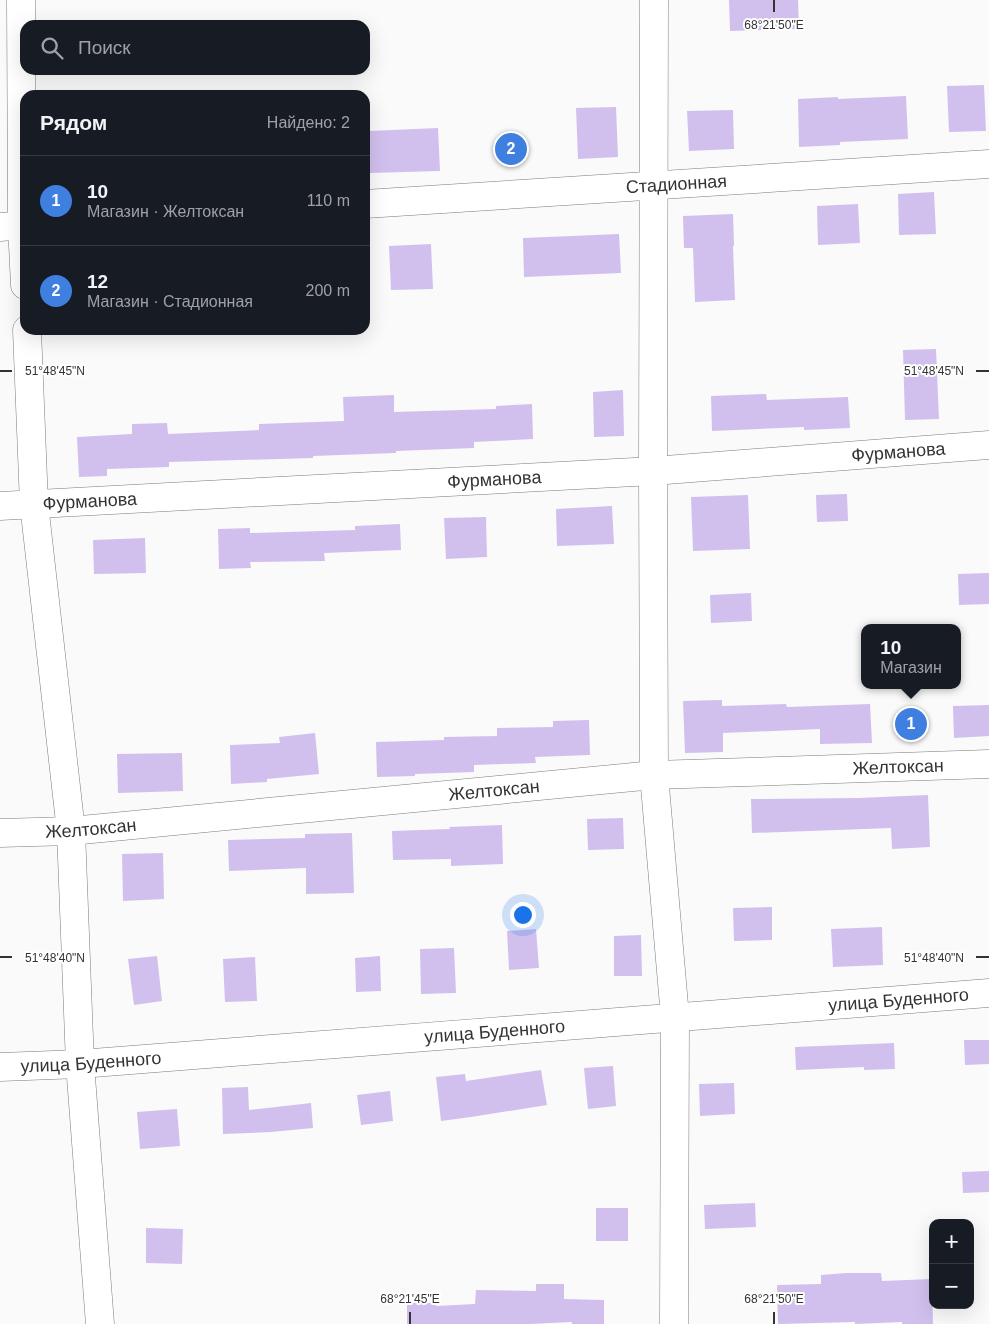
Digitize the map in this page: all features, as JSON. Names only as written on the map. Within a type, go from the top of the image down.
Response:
[{"type":"street","points":[[21,0],[21,20]]},
{"type":"street","points":[[654,0],[654,775],[675,1017],[674,1324]]},
{"type":"street","points":[[20,45],[16,226],[20,252]]},
{"type":"street","name":"Стадионная","points":[[370,204],[989,164]]},
{"type":"street","points":[[27,335],[34,504],[71,831],[80,1064],[100,1324]]},
{"type":"street","name":"Фурманова","points":[[0,506],[653,470],[989,445]]},
{"type":"street","name":"Желтоксан","points":[[0,833],[71,831],[654,775],[989,764]]},
{"type":"street","name":"улица Буденного","points":[[0,1067],[80,1064],[989,993]]},
{"type":"building","points":[[729,0],[798,0],[799,29],[730,31]]},
{"type":"building","points":[[984,85],[986,131],[949,132],[947,86]]},
{"type":"building","points":[[906,96],[908,139],[840,142],[840,145],[799,147],[798,99]]},
{"type":"building","points":[[616,107],[618,157],[578,159],[576,108]]},
{"type":"building","points":[[733,110],[734,149],[689,151],[687,111]]},
{"type":"building","points":[[438,128],[440,171],[370,173],[370,131]]},
{"type":"building","points":[[934,192],[936,234],[899,235],[898,194]]},
{"type":"building","points":[[858,204],[860,243],[818,245],[817,206]]},
{"type":"building","points":[[733,214],[735,300],[695,302],[693,248],[684,248],[683,216]]},
{"type":"building","points":[[619,234],[621,273],[524,277],[523,238]]},
{"type":"building","points":[[431,244],[433,289],[391,290],[389,246]]},
{"type":"building","points":[[936,349],[939,419],[905,420],[903,350]]},
{"type":"building","points":[[623,390],[624,436],[594,437],[593,392]]},
{"type":"building","points":[[766,394],[767,400],[848,397],[850,428],[804,430],[804,427],[712,431],[711,396]]},
{"type":"building","points":[[394,395],[394,412],[496,409],[496,406],[532,404],[533,439],[474,442],[474,448],[396,451],[396,453],[313,456],[313,458],[169,462],[169,467],[107,469],[107,476],[79,477],[77,437],[132,434],[132,424],[167,423],[168,434],[259,430],[259,424],[344,421],[343,397]]},
{"type":"building","points":[[847,494],[848,521],[817,522],[816,495]]},
{"type":"building","points":[[748,495],[750,549],[693,551],[691,497]]},
{"type":"building","points":[[612,506],[614,544],[557,546],[556,509]]},
{"type":"building","points":[[486,517],[487,557],[446,559],[444,518]]},
{"type":"building","points":[[400,524],[401,550],[324,553],[325,561],[250,562],[251,568],[219,569],[218,529],[250,528],[250,533],[355,530],[355,526]]},
{"type":"building","points":[[145,538],[146,573],[94,574],[93,540]]},
{"type":"building","points":[[989,573],[989,604],[959,605],[958,574]]},
{"type":"building","points":[[751,593],[752,621],[711,623],[710,595]]},
{"type":"building","points":[[722,700],[722,706],[786,704],[787,707],[870,704],[872,743],[820,744],[820,729],[723,733],[723,752],[685,753],[683,701]]},
{"type":"building","points":[[989,705],[989,736],[954,738],[953,706]]},
{"type":"building","points":[[589,720],[590,755],[535,757],[536,763],[474,765],[474,772],[377,777],[376,742],[444,740],[444,737],[497,736],[497,728],[553,727],[553,721]]},
{"type":"building","points":[[315,733],[319,774],[267,779],[267,782],[231,784],[230,745],[280,743],[279,737]]},
{"type":"building","points":[[182,753],[183,791],[118,793],[117,754]]},
{"type":"building","points":[[928,795],[930,847],[892,849],[891,828],[752,833],[751,799]]},
{"type":"building","points":[[623,818],[624,849],[588,850],[587,819]]},
{"type":"building","points":[[502,825],[503,864],[451,866],[451,859],[393,860],[392,831]]},
{"type":"building","points":[[352,833],[354,893],[306,894],[306,868],[229,871],[228,840],[305,838],[305,834]]},
{"type":"building","points":[[163,853],[164,899],[123,901],[122,854]]},
{"type":"building","points":[[772,907],[772,940],[734,941],[733,908]]},
{"type":"building","points":[[882,927],[883,965],[833,967],[831,929]]},
{"type":"building","points":[[536,929],[539,968],[509,970],[507,931]]},
{"type":"building","points":[[641,935],[642,976],[614,976],[614,936]]},
{"type":"building","points":[[454,948],[456,993],[421,994],[420,949]]},
{"type":"building","points":[[157,956],[162,1001],[134,1005],[128,959]]},
{"type":"building","points":[[380,956],[381,991],[356,992],[355,958]]},
{"type":"building","points":[[255,957],[257,1001],[225,1002],[223,959]]},
{"type":"building","points":[[964,1040],[989,1040],[989,1064],[965,1065]]},
{"type":"building","points":[[894,1043],[895,1069],[864,1070],[864,1067],[796,1070],[795,1047]]},
{"type":"building","points":[[613,1066],[616,1106],[588,1109],[584,1068]]},
{"type":"building","points":[[541,1070],[547,1105],[441,1121],[436,1077],[465,1074],[466,1081]]},
{"type":"building","points":[[734,1083],[735,1114],[700,1116],[699,1084]]},
{"type":"building","points":[[248,1087],[249,1110],[311,1103],[313,1128],[223,1134],[222,1088]]},
{"type":"building","points":[[390,1091],[393,1121],[361,1125],[357,1095]]},
{"type":"building","points":[[177,1109],[180,1146],[140,1149],[137,1112]]},
{"type":"building","points":[[989,1171],[989,1192],[963,1193],[962,1172]]},
{"type":"building","points":[[755,1203],[756,1227],[705,1229],[704,1205]]},
{"type":"building","points":[[596,1208],[628,1208],[628,1241],[596,1241]]},
{"type":"building","points":[[146,1228],[183,1229],[182,1264],[146,1263]]},
{"type":"building","points":[[881,1273],[882,1281],[929,1279],[929,1309],[933,1309],[933,1324],[902,1324],[902,1322],[855,1324],[855,1322],[778,1324],[777,1285],[821,1284],[821,1275]]},
{"type":"building","points":[[536,1284],[564,1284],[564,1299],[604,1300],[604,1324],[572,1324],[572,1322],[407,1324],[407,1303],[436,1303],[436,1306],[475,1304],[476,1290],[536,1291]]},
{"type":"place","name":"12","points":[[511,149]]},
{"type":"place","name":"10","points":[[911,724]]}]
